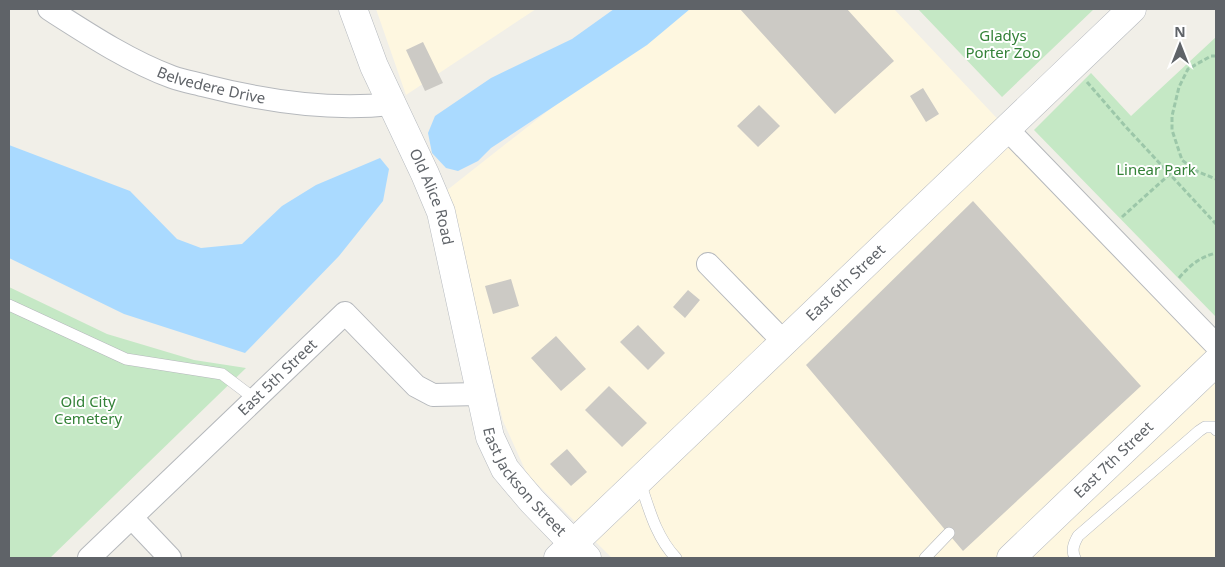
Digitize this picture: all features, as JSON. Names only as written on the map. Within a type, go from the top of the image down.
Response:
[{"type":"main road","name":"Old Alice Road","points":[[352,9],[374,66],[441,212],[452,256],[479,394]]},
{"type":"main road","name":"East 6th Street","points":[[573,553],[640,480],[1132,9]]},
{"type":"main road","name":"East 7th Street","points":[[1011,558],[1216,362]]},
{"type":"main road","name":"East Jackson Street","points":[[479,394],[490,437],[505,469],[573,553]]},
{"type":"street","name":"Belvedere Drive","points":[[49,9],[104,44],[173,77],[242,95],[306,104],[372,106],[391,104]]},
{"type":"street","points":[[1007,129],[1216,345]]},
{"type":"street","points":[[708,264],[784,342]]},
{"type":"street","name":"East 5th Street","points":[[89,558],[345,313],[416,386],[433,395],[479,394]]},
{"type":"street","points":[[132,518],[170,558]]},
{"type":"lane","points":[[9,306],[126,359],[222,374],[256,399]]},
{"type":"lane","points":[[1075,558],[1073,554],[1074,544],[1078,536],[1199,431],[1206,427],[1214,427],[1216,430]]},
{"type":"lane","points":[[640,480],[656,528],[665,545],[676,558]]},
{"type":"lane","points":[[925,558],[949,533]]},
{"type":"path","points":[[1216,56],[1211,56],[1188,69],[1179,87],[1172,116],[1172,130],[1182,160],[1196,170],[1216,180]]},
{"type":"path","points":[[1082,76],[1125,126],[1216,224]]},
{"type":"path","points":[[1120,218],[1170,174]]},
{"type":"path","points":[[1179,278],[1190,265],[1208,255],[1216,253]]},
{"type":"shaded area","points":[[376,9],[536,9],[406,95]]},
{"type":"shaded area","points":[[677,9],[894,9],[1007,129],[1216,333],[1216,558],[612,558],[527,474],[503,421],[446,191]]},
{"type":"green space","name":"Gladys Porter Zoo","points":[[918,9],[1094,9],[1002,97]]},
{"type":"green space","name":"Linear Park","points":[[1216,37],[1216,317],[1034,130],[1091,73],[1131,116]]},
{"type":"green space","name":"Old City Cemetery","points":[[9,287],[107,334],[194,360],[246,368],[50,558],[9,558]]},
{"type":"water","points":[[614,9],[690,9],[647,45],[491,148],[478,161],[458,171],[446,168],[432,153],[428,133],[435,116],[491,78],[572,39]]},
{"type":"water","points":[[9,145],[130,191],[177,239],[201,248],[242,244],[282,206],[316,185],[380,158],[389,169],[383,201],[339,256],[245,353],[124,314],[9,258]]},
{"type":"building","points":[[740,9],[847,9],[894,61],[835,114]]},
{"type":"building","points":[[423,42],[443,83],[425,91],[406,50]]},
{"type":"building","points":[[923,88],[939,114],[926,122],[910,96]]},
{"type":"building","points":[[759,105],[780,126],[758,147],[737,126]]},
{"type":"building","points":[[973,201],[1141,386],[963,551],[806,365]]},
{"type":"building","points":[[511,279],[519,306],[493,314],[485,286]]},
{"type":"building","points":[[688,290],[700,300],[685,318],[673,307]]},
{"type":"building","points":[[638,325],[665,353],[648,370],[620,342]]},
{"type":"building","points":[[556,336],[586,369],[561,391],[531,358]]},
{"type":"building","points":[[609,386],[647,423],[622,447],[585,410]]},
{"type":"building","points":[[567,449],[587,472],[571,486],[550,464]]}]
